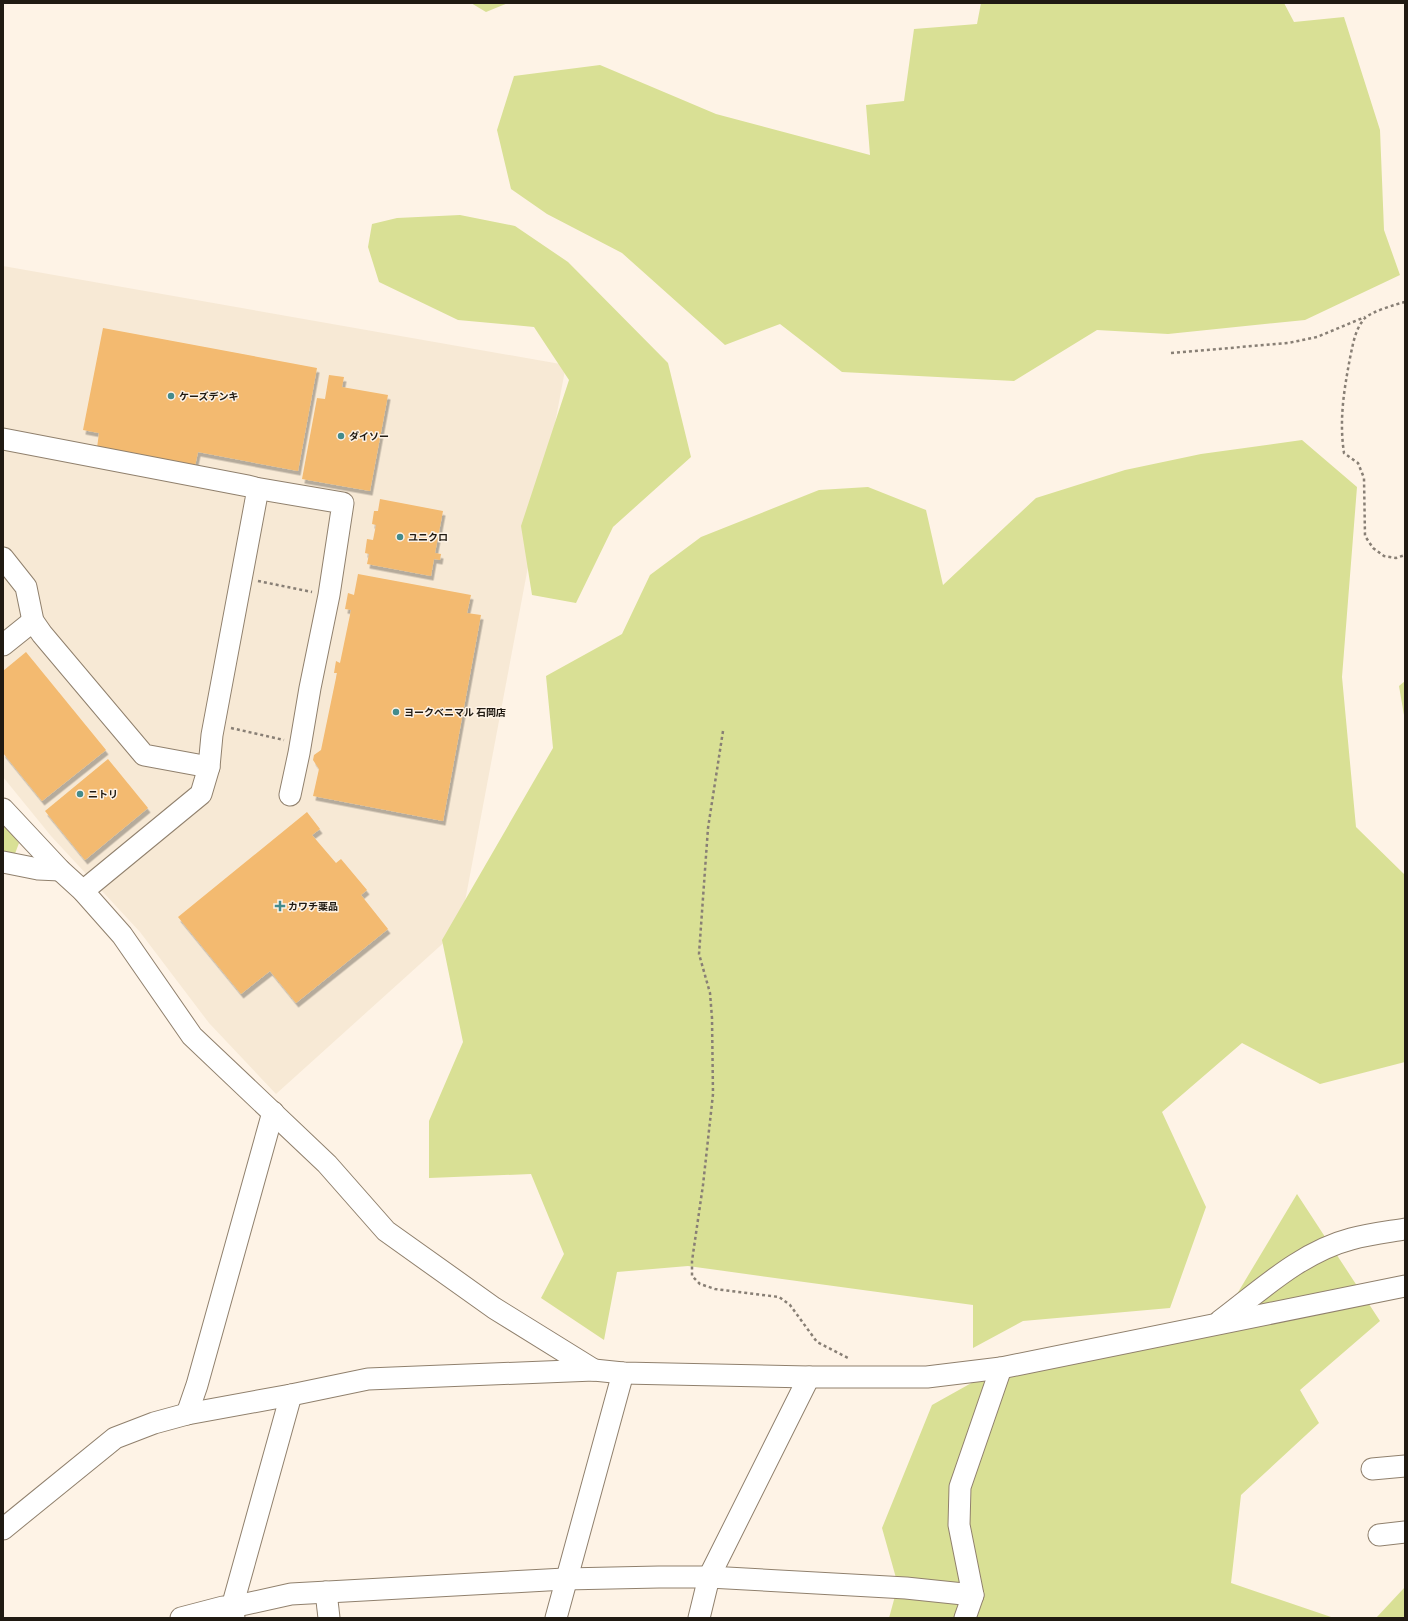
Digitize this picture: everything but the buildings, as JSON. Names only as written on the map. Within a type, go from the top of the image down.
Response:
[{"type":"street","points":[[3,439],[256,488],[343,503],[329,595],[290,795]]},
{"type":"street","points":[[82,891],[201,794],[209,767],[214,724],[257,494],[256,488]]},
{"type":"street","points":[[3,558],[26,587],[33,621],[42,634],[144,755],[209,767]]},
{"type":"street","points":[[3,645],[33,621]]},
{"type":"street","points":[[3,809],[122,935],[192,1036],[327,1164],[386,1231],[494,1308],[594,1370]]},
{"type":"street","points":[[3,862],[38,870],[60,870]]},
{"type":"street","points":[[187,1414],[197,1385],[273,1112]]},
{"type":"street","points":[[1216,1324],[1282,1274],[1315,1253],[1350,1239],[1405,1229]]},
{"type":"street","points":[[3,1528],[115,1438],[154,1423],[187,1414],[368,1379],[594,1370],[623,1373],[809,1377],[927,1377],[1001,1368],[1405,1286]]},
{"type":"street","points":[[965,1618],[973,1595],[960,1525],[960,1487],[1001,1368]]},
{"type":"street","points":[[556,1618],[565,1579],[623,1373]]},
{"type":"street","points":[[699,1618],[708,1577],[809,1377]]},
{"type":"street","points":[[233,1613],[291,1395]]},
{"type":"street","points":[[1372,1470],[1405,1466]]},
{"type":"street","points":[[1378,1535],[1405,1532]]},
{"type":"street","points":[[181,1618],[223,1607],[233,1613],[290,1594],[565,1579],[708,1577],[906,1588],[973,1595]]},
{"type":"street","points":[[326,1592],[329,1618]]},
{"type":"path","points":[[1171,352],[1288,343],[1317,337],[1392,305],[1405,302]]},
{"type":"path","points":[[1366,317],[1355,333],[1342,395],[1342,437],[1344,453],[1358,463],[1364,478],[1365,536],[1373,548],[1384,556],[1396,558],[1405,555]]},
{"type":"path","points":[[241,577],[329,595]]},
{"type":"path","points":[[214,724],[300,743]]},
{"type":"path","points":[[723,731],[708,828],[699,954],[710,993],[712,1018],[713,1094],[703,1185],[692,1261],[692,1276],[700,1284],[715,1289],[779,1297],[790,1305],[816,1342],[853,1361],[863,1377]]},
{"type":"shaded area","points":[[3,266],[566,365],[460,928],[276,1094],[209,1023],[140,932],[51,836],[3,777]]},
{"type":"green space","points":[[471,3],[508,3],[486,12]]},
{"type":"green space","points":[[981,3],[1284,3],[1294,22],[1344,17],[1380,130],[1384,230],[1400,275],[1305,320],[1168,334],[1097,330],[1014,381],[842,372],[780,324],[725,345],[622,253],[547,214],[511,189],[497,130],[514,76],[600,65],[716,114],[870,155],[866,105],[904,101],[914,29],[977,24]]},
{"type":"green space","points":[[460,215],[515,226],[568,262],[668,363],[691,457],[613,527],[576,603],[532,595],[521,526],[569,380],[534,327],[458,320],[379,282],[368,247],[372,224],[397,218]]},
{"type":"green space","points":[[1302,440],[1357,487],[1342,677],[1356,827],[1405,875],[1405,1062],[1320,1084],[1242,1043],[1162,1112],[1206,1207],[1170,1308],[1023,1321],[973,1348],[973,1305],[688,1266],[617,1272],[604,1340],[541,1298],[564,1254],[531,1174],[429,1178],[429,1121],[463,1042],[442,940],[553,748],[546,676],[622,634],[650,575],[701,537],[819,490],[868,487],[926,510],[943,585],[1036,498],[1125,470],[1201,454]]},
{"type":"green space","points":[[1405,681],[1405,721],[1399,686]]},
{"type":"green space","points":[[3,823],[19,843],[13,859],[3,858]]},
{"type":"green space","points":[[1297,1194],[1380,1321],[1300,1390],[1319,1423],[1241,1495],[1231,1583],[1334,1618],[889,1618],[898,1585],[882,1528],[932,1405],[1025,1353],[1216,1329]]},
{"type":"green space","points":[[1405,1587],[1405,1618],[1376,1618]]},
{"type":"place","name":"ケーズデンキ","points":[[171,396]]},
{"type":"place","name":"ダイソー","points":[[341,436]]},
{"type":"place","name":"ユニクロ","points":[[400,537]]},
{"type":"place","name":"ヨークベニマル 石岡店","points":[[396,712]]},
{"type":"place","name":"ニトリ","points":[[80,794]]},
{"type":"place","name":"カワチ薬品","points":[[280,906]]}]
